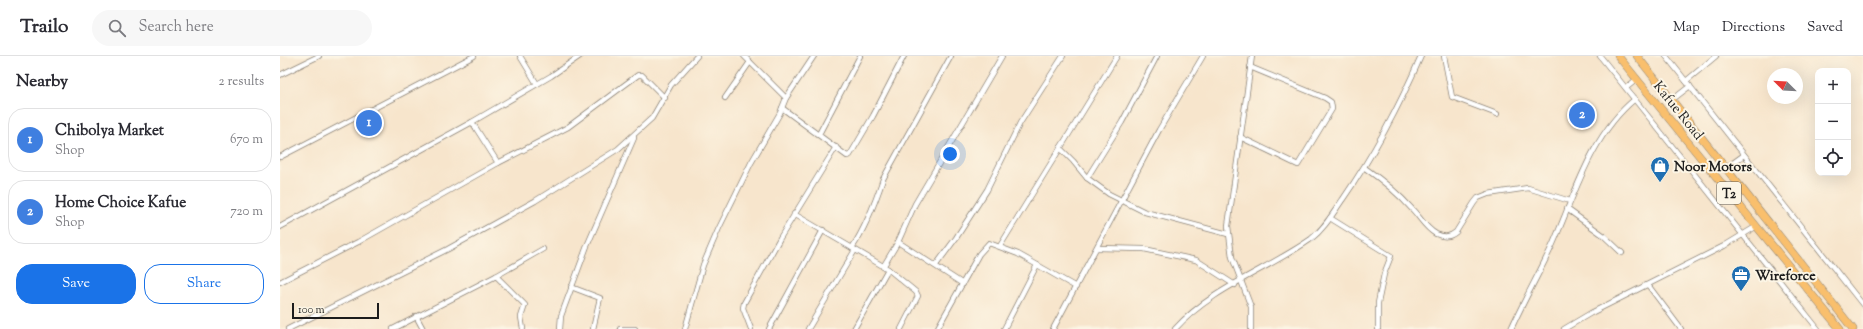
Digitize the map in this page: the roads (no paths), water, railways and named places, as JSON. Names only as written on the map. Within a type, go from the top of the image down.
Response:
[{"type":"main road","name":"Kafue Road","points":[[1618,56],[1840,329]]},
{"type":"main road","name":"Kafue Road","points":[[1637,56],[1853,329]]},
{"type":"street","points":[[280,75],[320,56]]},
{"type":"street","points":[[280,157],[474,56]]},
{"type":"street","points":[[520,56],[537,84]]},
{"type":"street","points":[[280,227],[472,122],[537,84],[580,56]]},
{"type":"street","points":[[288,329],[448,249],[535,201],[618,149],[652,118],[665,98],[671,85],[696,56]]},
{"type":"street","points":[[744,56],[786,98]]},
{"type":"street","points":[[685,329],[706,257],[751,163],[782,108],[786,98],[814,56]]},
{"type":"street","points":[[819,134],[860,56]]},
{"type":"street","points":[[782,108],[847,156],[850,155],[873,116],[904,56]]},
{"type":"street","points":[[808,329],[862,232],[865,222],[878,196],[883,179],[951,56]]},
{"type":"street","points":[[883,267],[898,242],[915,204],[1002,56]]},
{"type":"street","points":[[936,265],[956,238],[987,190],[1020,123],[1063,56]]},
{"type":"street","points":[[1000,246],[1117,56]]},
{"type":"street","points":[[1087,178],[1116,134],[1157,56]]},
{"type":"street","points":[[1053,329],[1159,130],[1203,56]]},
{"type":"street","points":[[1251,329],[1251,307],[1232,257],[1228,234],[1232,190],[1252,56]]},
{"type":"street","points":[[1176,329],[1197,309],[1312,237],[1330,218],[1365,168],[1390,124],[1421,56]]},
{"type":"street","points":[[1444,56],[1452,98],[1497,114]]},
{"type":"street","points":[[1600,56],[1818,329]]},
{"type":"street","points":[[1666,56],[1863,305]]},
{"type":"street","points":[[1686,81],[1716,56]]},
{"type":"street","points":[[725,98],[750,62]]},
{"type":"street","points":[[1240,137],[1298,164],[1332,109],[1331,102],[1325,98],[1250,68]]},
{"type":"street","points":[[280,282],[358,242],[498,163],[568,127],[638,75],[642,75],[665,98]]},
{"type":"street","points":[[1626,88],[1637,79]]},
{"type":"street","points":[[1672,100],[1690,86]]},
{"type":"street","points":[[1511,329],[1553,244],[1570,201],[1598,143],[1624,108],[1635,99]]},
{"type":"street","points":[[472,122],[498,163]]},
{"type":"street","points":[[560,329],[561,316],[571,286],[635,135]]},
{"type":"street","points":[[751,329],[744,308],[744,303],[794,214],[836,147]]},
{"type":"street","points":[[1060,148],[1097,187],[1121,200],[1145,212],[1213,232],[1228,234]]},
{"type":"street","points":[[1726,168],[1744,155]]},
{"type":"street","points":[[1365,168],[1388,185],[1413,209],[1427,228],[1441,236],[1452,236],[1478,198],[1488,194],[1528,188],[1570,201]]},
{"type":"street","points":[[1567,209],[1603,235],[1622,253]]},
{"type":"street","points":[[794,214],[888,270],[918,294],[901,329]]},
{"type":"street","points":[[1330,218],[1390,256],[1384,274],[1378,303],[1378,329]]},
{"type":"street","points":[[1564,329],[1592,313],[1744,235],[1757,226]]},
{"type":"street","points":[[769,329],[823,230]]},
{"type":"street","points":[[898,242],[936,265],[963,284]]},
{"type":"street","points":[[937,329],[985,246],[990,243],[1000,246],[1076,287]]},
{"type":"street","points":[[1097,248],[1144,249],[1196,260],[1235,284]]},
{"type":"street","points":[[393,329],[496,276],[544,249]]},
{"type":"street","points":[[1004,329],[1037,265]]},
{"type":"street","points":[[854,329],[888,270]]},
{"type":"street","points":[[496,276],[525,305],[521,317],[523,329]]},
{"type":"street","points":[[1648,285],[1681,329]]},
{"type":"street","points":[[571,286],[600,298],[593,329]]},
{"type":"street","points":[[416,316],[423,329]]},
{"type":"street","points":[[620,329],[635,329]]},
{"type":"place","name":"Home Choice Kafue","points":[[1582,115]]},
{"type":"place","name":"Chibolya Market","points":[[369,123]]},
{"type":"place","name":"Noor Motors","points":[[1660,183]]},
{"type":"place","name":"Wireforce","points":[[1741,292]]}]
